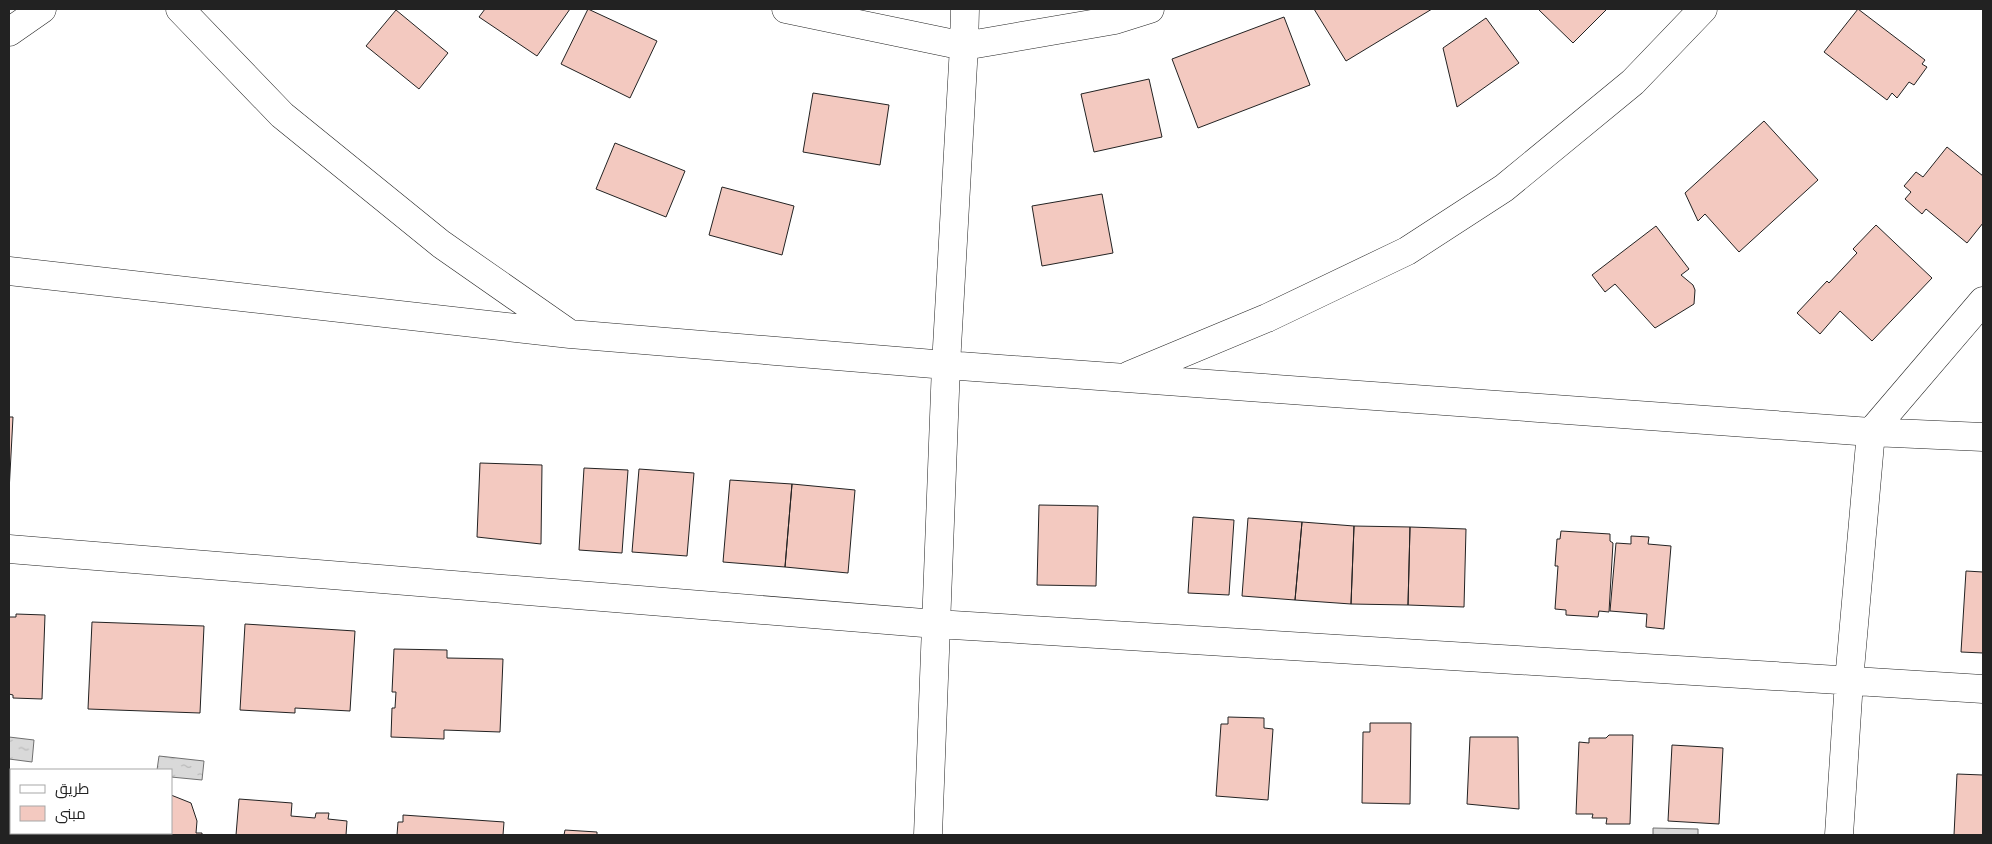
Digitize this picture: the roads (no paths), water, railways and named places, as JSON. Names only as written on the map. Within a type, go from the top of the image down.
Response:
[{"type":"street","points":[[9,32],[42,9]]},
{"type":"street","points":[[180,9],[282,114],[441,244],[570,334]]},
{"type":"street","points":[[786,9],[964,46],[1115,20],[1150,9]]},
{"type":"street","points":[[928,835],[946,365],[965,9]]},
{"type":"street","points":[[1124,378],[1267,318],[1407,251],[1504,188],[1557,145],[1634,82],[1703,9]]},
{"type":"street","points":[[9,270],[570,334],[1124,378],[1871,432],[1983,437]]},
{"type":"street","points":[[1839,835],[1849,681],[1871,432],[1983,301]]},
{"type":"street","points":[[9,549],[936,624],[1983,689]]},
{"type":"water","points":[[9,737],[34,740],[32,762],[9,759]]},
{"type":"water","points":[[159,756],[204,761],[202,780],[172,777],[172,769],[157,769]]},
{"type":"water","points":[[1653,828],[1698,829],[1698,835],[1653,835]]}]
